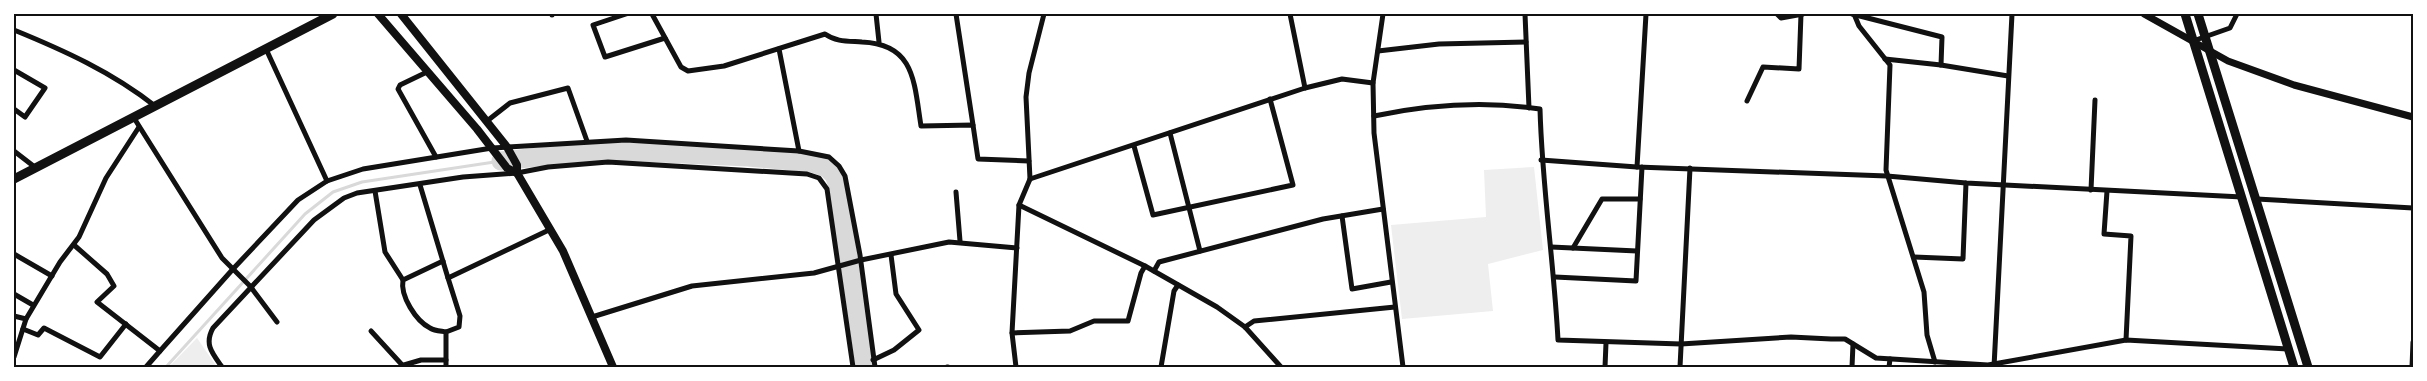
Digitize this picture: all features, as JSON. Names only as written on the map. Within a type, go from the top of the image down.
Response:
[{"type":"main road","points":[[14,179],[333,14]]},
{"type":"main road","points":[[378,14],[507,168],[517,169]]},
{"type":"main road","points":[[401,14],[509,149],[517,169],[552,229],[613,367]]},
{"type":"main road","points":[[2185,14],[2294,367]]},
{"type":"main road","points":[[2198,14],[2308,367]]},
{"type":"street","points":[[626,14],[593,25],[605,57],[665,38]]},
{"type":"street","points":[[652,14],[682,67],[688,71],[724,66],[825,34],[833,40],[879,42],[896,50],[907,61],[921,126],[973,125]]},
{"type":"street","points":[[876,14],[879,42]]},
{"type":"street","points":[[956,14],[978,159],[1029,161]]},
{"type":"street","points":[[1016,367],[1012,333],[1019,205],[1030,180],[1026,97],[1029,73],[1044,14]]},
{"type":"street","points":[[1290,14],[1305,88]]},
{"type":"street","points":[[1384,14],[1373,83],[1374,133],[1403,367]]},
{"type":"street","points":[[1525,14],[1529,108]]},
{"type":"street","points":[[1555,277],[1636,281],[1646,14]]},
{"type":"street","points":[[1747,101],[1763,67],[1799,68],[1802,14],[1781,18],[1777,14]]},
{"type":"street","points":[[1853,14],[1942,38],[1941,65]]},
{"type":"street","points":[[1853,14],[1859,26],[1890,65],[1887,176],[1924,292],[1927,335],[1935,362]]},
{"type":"street","points":[[1994,366],[2012,14]]},
{"type":"street","points":[[2144,14],[2228,62],[2294,85],[2413,117]]},
{"type":"street","points":[[2193,41],[2230,28],[2236,14]]},
{"type":"street","points":[[14,30],[83,60],[114,78],[155,106]]},
{"type":"street","points":[[1378,51],[1439,44],[1526,42]]},
{"type":"street","points":[[266,49],[327,181]]},
{"type":"street","points":[[779,49],[799,151]]},
{"type":"street","points":[[1886,59],[1941,65],[2008,76]]},
{"type":"street","points":[[14,70],[45,88],[25,117],[14,109]]},
{"type":"street","points":[[427,72],[400,85],[398,89],[436,158]]},
{"type":"street","points":[[1030,180],[1305,88],[1342,80],[1373,83]]},
{"type":"street","points":[[487,121],[510,103],[568,88],[588,141]]},
{"type":"street","points":[[1134,146],[1153,215],[1292,185],[1270,99]]},
{"type":"street","points":[[2091,190],[2095,100]]},
{"type":"street","points":[[1374,116],[1411,108],[1487,105],[1540,109],[1542,160],[1555,277],[1558,340],[1681,344],[1792,337],[1845,339],[1876,358],[1994,366],[2126,340],[2288,349]]},
{"type":"street","points":[[134,118],[222,258],[249,285],[277,322]]},
{"type":"street","points":[[14,357],[26,319],[33,305],[74,246],[106,178],[139,127]]},
{"type":"street","points":[[1170,133],[1200,251]]},
{"type":"street","points":[[146,367],[298,200],[327,181],[363,169],[509,149],[588,141],[671,141],[799,151],[828,157],[839,166],[845,176],[875,367]]},
{"type":"street","points":[[14,150],[36,168]]},
{"type":"street","points":[[1542,160],[1640,167],[1887,176],[1966,183],[2242,197]]},
{"type":"street","points":[[222,367],[209,349],[210,333],[249,285],[314,220],[337,202],[357,193],[517,169],[635,163],[815,176],[827,189],[854,367]]},
{"type":"street","points":[[1680,367],[1690,168]]},
{"type":"street","points":[[1914,257],[1963,259],[1966,183]]},
{"type":"street","points":[[375,191],[385,252],[403,280],[402,288],[414,313],[429,328],[446,332],[459,327],[460,316],[420,185]]},
{"type":"street","points":[[2107,191],[2104,234],[2132,236],[2126,340]]},
{"type":"street","points":[[956,192],[960,241]]},
{"type":"street","points":[[1573,248],[1602,199],[1640,199]]},
{"type":"street","points":[[2257,199],[2413,208]]},
{"type":"street","points":[[1019,205],[1145,266],[1217,307],[1245,327],[1282,367]]},
{"type":"street","points":[[1154,271],[1159,262],[1342,216],[1383,209]]},
{"type":"street","points":[[1342,216],[1352,289],[1391,282]]},
{"type":"street","points":[[448,278],[552,229]]},
{"type":"street","points":[[592,317],[692,286],[814,273],[859,261],[960,241],[1017,248]]},
{"type":"street","points":[[74,246],[106,274],[114,286],[97,302],[160,351]]},
{"type":"street","points":[[1551,247],[1637,251]]},
{"type":"street","points":[[14,254],[52,276]]},
{"type":"street","points":[[873,360],[894,350],[919,330],[896,294],[891,255]]},
{"type":"street","points":[[403,280],[443,261]]},
{"type":"street","points":[[1012,333],[1070,331],[1094,321],[1128,321],[1140,273],[1145,266]]},
{"type":"street","points":[[1161,367],[1174,292],[1178,285]]},
{"type":"street","points":[[14,294],[33,305]]},
{"type":"street","points":[[1245,327],[1254,321],[1395,307]]},
{"type":"street","points":[[14,316],[26,319]]},
{"type":"street","points":[[23,329],[38,334],[44,328],[100,357],[126,324]]},
{"type":"street","points":[[371,331],[395,360],[404,366],[421,360],[446,360]]},
{"type":"street","points":[[446,332],[446,367]]},
{"type":"street","points":[[2412,367],[2413,342]]},
{"type":"street","points":[[1605,367],[1606,343]]},
{"type":"street","points":[[1852,367],[1853,344]]},
{"type":"street","points":[[1889,367],[1890,359]]},
{"type":"street","points":[[1912,367],[1913,361]]},
{"type":"shaded area","points":[[1534,167],[1543,250],[1488,264],[1493,311],[1402,319],[1391,225],[1486,217],[1484,170]]},
{"type":"shaded area","points":[[197,338],[217,367],[169,367]]},
{"type":"waterway","points":[[501,161],[575,153],[639,152],[748,157],[813,163],[827,168],[834,175],[837,183],[865,367]]},
{"type":"waterway","points":[[166,367],[305,214],[333,192],[362,182],[501,161]]}]
